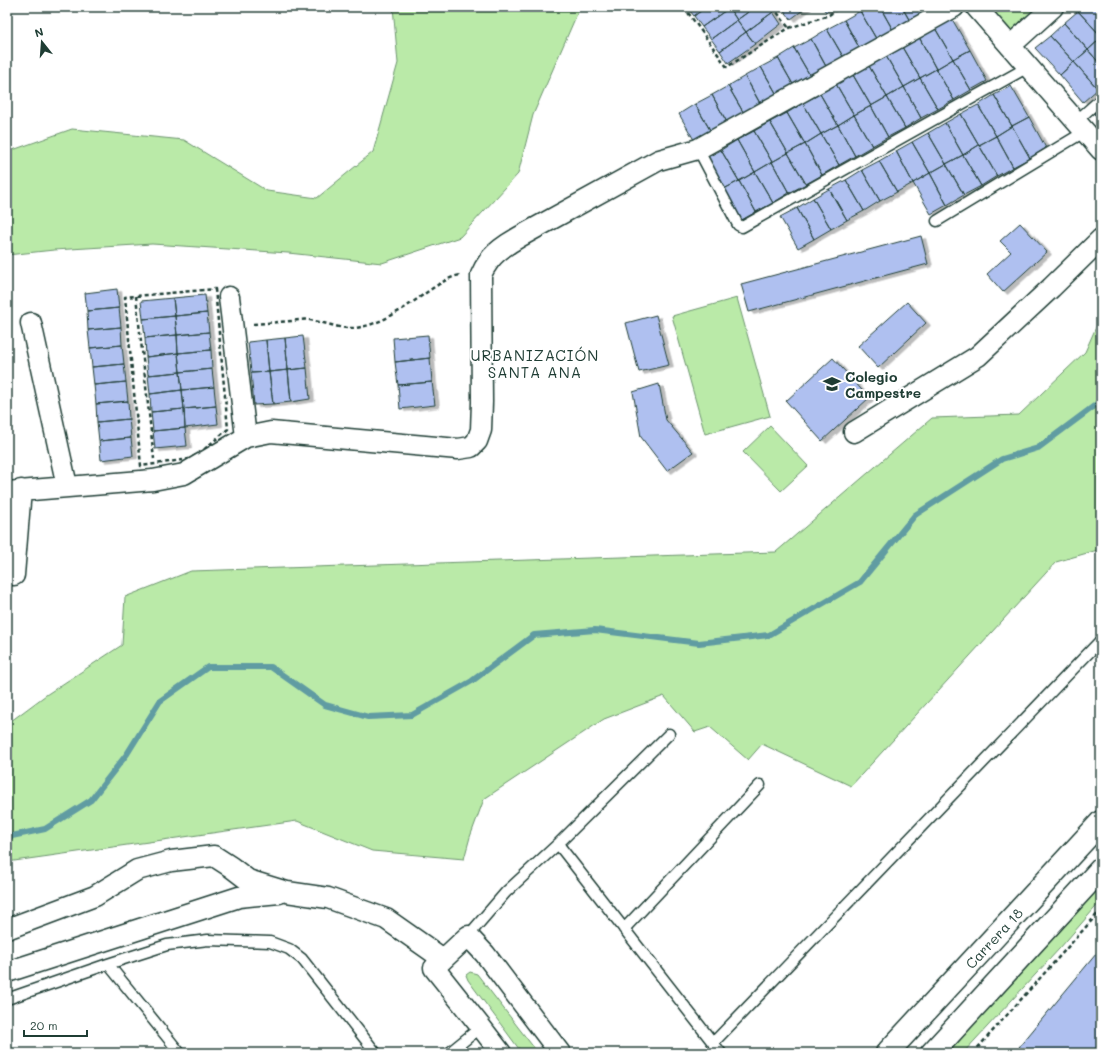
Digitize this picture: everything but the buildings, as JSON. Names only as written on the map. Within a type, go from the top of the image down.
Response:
[{"type":"main road","name":"Carrera 18","points":[[887,1053],[1101,822]]},
{"type":"main road","points":[[932,1053],[1101,869]]},
{"type":"street","points":[[14,575],[14,491],[153,480],[184,474],[246,437],[271,432],[458,449],[471,447],[477,441],[481,430],[481,275],[489,260],[494,255],[530,231],[659,160],[698,150],[954,7]]},
{"type":"street","points":[[976,7],[1101,150]]},
{"type":"street","points":[[1010,46],[1053,7]]},
{"type":"street","points":[[854,432],[978,356],[1101,239]]},
{"type":"street","points":[[222,293],[232,326],[246,437]]},
{"type":"street","points":[[31,323],[67,486]]},
{"type":"street","points":[[7,929],[95,896],[137,870],[171,862],[214,856],[248,880],[287,892],[328,898],[386,919],[443,959]]},
{"type":"street","points":[[7,972],[239,897],[287,892]]},
{"type":"street","points":[[501,1053],[434,968],[468,936],[485,954],[560,1053]]},
{"type":"lane","points":[[698,150],[738,225],[742,228],[1028,67]]},
{"type":"lane","points":[[937,221],[1080,126],[1101,98]]},
{"type":"lane","points":[[713,1043],[1101,640]]},
{"type":"lane","points":[[468,936],[506,892],[558,844],[668,734]]},
{"type":"lane","points":[[624,929],[760,785]]},
{"type":"lane","points":[[558,844],[722,1053]]},
{"type":"lane","points":[[7,999],[167,945],[208,940],[270,942],[289,950],[302,959],[376,1053]]},
{"type":"lane","points":[[108,964],[180,1053]]},
{"type":"lane","points":[[449,1053],[481,1027]]},
{"type":"path","points":[[684,7],[727,67],[789,28],[829,15],[840,7]]},
{"type":"path","points":[[773,7],[789,28]]},
{"type":"path","points":[[232,326],[309,320],[342,327],[362,327],[392,316],[427,292],[456,276],[481,275]]},
{"type":"path","points":[[141,466],[125,297],[222,293]]},
{"type":"path","points":[[136,296],[154,464]]},
{"type":"path","points":[[973,1053],[1101,910]]},
{"type":"green space","points":[[393,7],[580,7],[533,115],[518,174],[460,237],[382,263],[288,253],[152,244],[54,250],[7,255],[7,152],[72,129],[184,140],[267,191],[317,198],[373,152],[398,63]]},
{"type":"green space","points":[[1038,7],[1010,31],[990,8]]},
{"type":"green space","points":[[737,298],[770,416],[705,434],[672,316]]},
{"type":"green space","points":[[1101,316],[1101,549],[1056,562],[851,786],[762,744],[748,760],[710,727],[695,732],[664,696],[604,719],[484,799],[470,837],[464,859],[372,851],[297,821],[7,862],[7,724],[46,695],[122,645],[125,597],[191,571],[776,552],[932,418],[1019,415],[1085,352]]},
{"type":"green space","points":[[770,426],[808,466],[781,491],[743,452]]},
{"type":"green space","points":[[1101,884],[1101,901],[1060,948],[963,1053],[946,1053]]},
{"type":"green space","points":[[470,972],[477,974],[538,1053],[522,1053],[468,980],[466,975]]},
{"type":"waterway","points":[[7,837],[45,829],[91,800],[127,754],[160,701],[208,667],[271,667],[325,705],[368,717],[412,715],[472,681],[534,635],[595,630],[699,643],[769,635],[860,582],[915,515],[1002,459],[1038,448],[1101,401]]},
{"type":"place","name":"Colegio Campestre","points":[[832,384]]},
{"type":"district","name":"URBANIZACIÓN SANTA ANA","points":[[535,364]]}]
